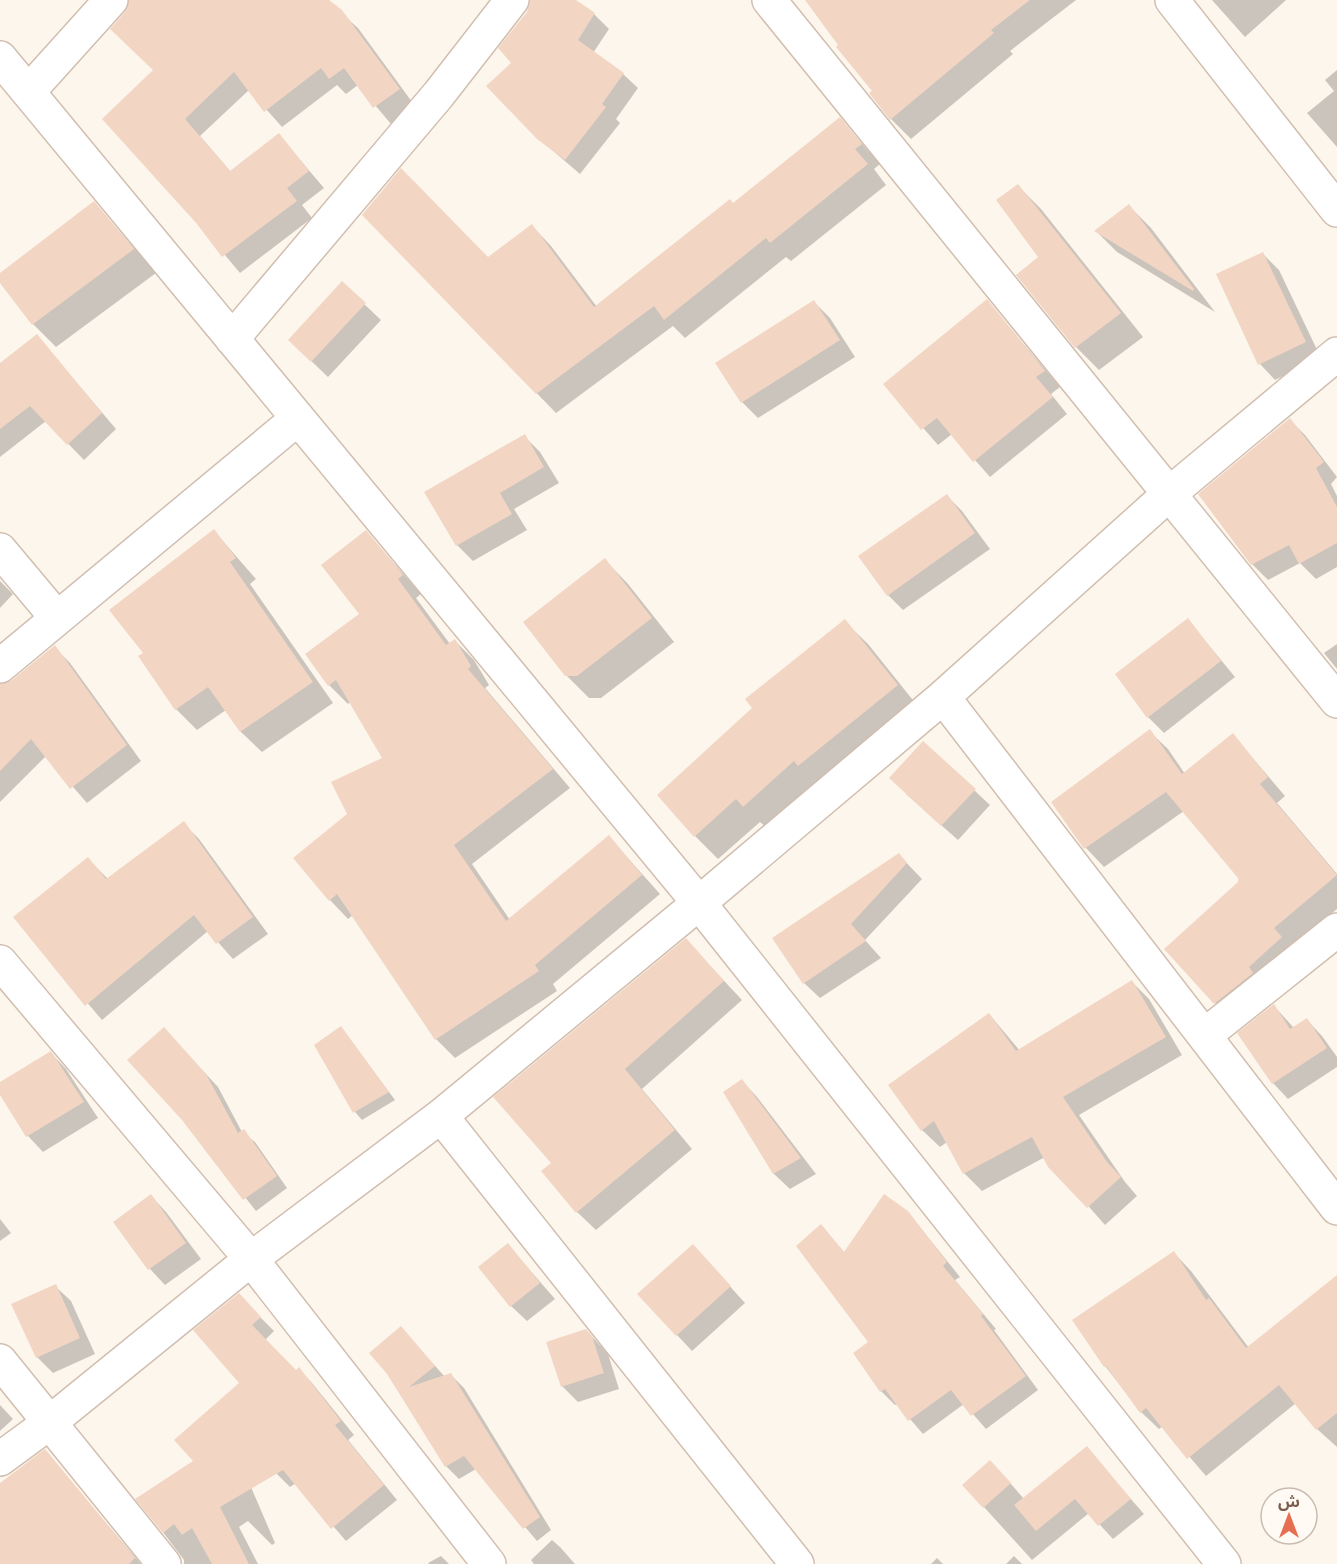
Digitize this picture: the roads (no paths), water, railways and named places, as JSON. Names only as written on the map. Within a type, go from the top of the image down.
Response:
[{"type":"street","points":[[29,91],[111,0]]},
{"type":"street","points":[[232,339],[439,94],[512,0]]},
{"type":"street","points":[[769,0],[1337,701]]},
{"type":"street","points":[[1172,0],[1337,210]]},
{"type":"street","points":[[0,58],[699,903],[1224,1564]]},
{"type":"street","points":[[0,1459],[49,1423],[251,1259],[441,1116],[699,903],[944,697],[1169,494],[1337,354]]},
{"type":"street","points":[[0,666],[297,419]]},
{"type":"street","points":[[0,550],[57,618]]},
{"type":"street","points":[[944,697],[1337,1208]]},
{"type":"street","points":[[1205,1035],[1337,930]]},
{"type":"street","points":[[0,962],[251,1259],[489,1564]]},
{"type":"street","points":[[441,1116],[797,1564]]},
{"type":"street","points":[[0,1361],[164,1564]]}]
